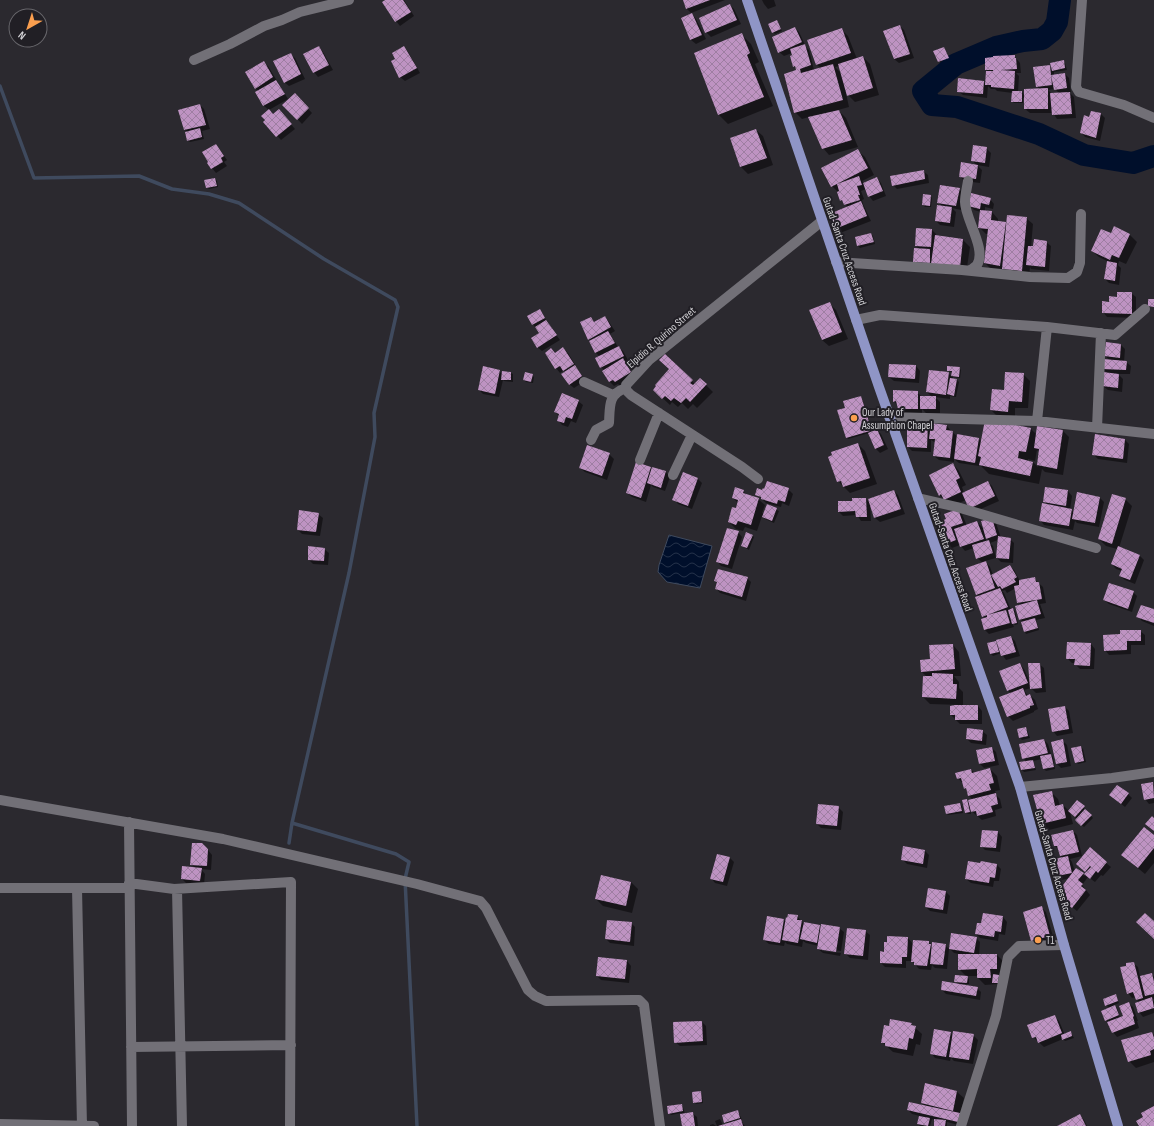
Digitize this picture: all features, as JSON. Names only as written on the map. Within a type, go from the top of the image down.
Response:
[{"type":"main road","name":"Gutad-Santa Cruz Access Road","points":[[747,0],[889,417],[1020,787],[1064,945],[1118,1126]]},
{"type":"street","points":[[194,60],[230,44],[264,26],[300,12],[349,0]]},
{"type":"street","points":[[1082,0],[1076,87],[1079,92],[1124,105],[1154,118]]},
{"type":"street","points":[[968,181],[964,202],[968,218],[978,241],[979,256],[978,264],[970,271]]},
{"type":"street","points":[[836,262],[970,271],[1030,277],[1068,278],[1077,272],[1080,262],[1081,214]]},
{"type":"street","name":"Elpidio R. Quirino Street","points":[[626,388],[627,382],[649,360],[822,221]]},
{"type":"street","points":[[856,320],[880,315],[1047,327],[1116,335],[1145,309]]},
{"type":"street","points":[[1037,420],[1047,327]]},
{"type":"street","points":[[1097,428],[1101,333]]},
{"type":"street","points":[[584,382],[613,395]]},
{"type":"street","points":[[591,440],[596,430],[609,423],[611,400],[613,395],[619,390],[626,388],[631,395],[758,479]]},
{"type":"street","points":[[640,460],[660,413]]},
{"type":"street","points":[[889,417],[1037,420],[1154,434]]},
{"type":"street","points":[[674,475],[692,435]]},
{"type":"street","points":[[918,498],[957,507],[1096,548]]},
{"type":"street","points":[[1020,787],[1112,778],[1154,772]]},
{"type":"street","points":[[0,800],[223,839],[388,877],[480,901],[483,904],[528,990],[535,996],[546,1000],[639,1000],[644,1005],[660,1126]]},
{"type":"street","points":[[129,822],[132,1126]]},
{"type":"street","points":[[0,888],[129,886],[177,889],[291,882],[290,1126]]},
{"type":"street","points":[[77,888],[82,1126]]},
{"type":"street","points":[[177,889],[182,1126]]},
{"type":"street","points":[[961,1126],[996,1016],[1008,957],[1019,946],[1064,945]]},
{"type":"street","points":[[131,1047],[291,1045]]},
{"type":"street","points":[[0,1124],[94,1126]]},
{"type":"water","points":[[669,535],[712,546],[700,588],[667,582],[658,572]]},
{"type":"building","points":[[385,0],[403,0],[411,12],[395,22],[382,2]]},
{"type":"building","points":[[683,0],[710,0],[686,9]]},
{"type":"building","points":[[730,4],[737,20],[705,33],[699,18]]},
{"type":"building","points":[[692,13],[702,35],[690,40],[681,18]]},
{"type":"building","points":[[777,20],[781,29],[772,33],[768,24]]},
{"type":"building","points":[[900,25],[910,54],[894,59],[883,31]]},
{"type":"building","points":[[795,27],[802,42],[778,53],[772,37]]},
{"type":"building","points":[[842,28],[851,53],[816,65],[807,40]]},
{"type":"building","points":[[742,33],[750,53],[747,55],[764,97],[718,115],[694,53]]},
{"type":"building","points":[[805,44],[811,65],[800,69],[801,73],[833,64],[843,100],[794,113],[784,74],[796,70],[795,66],[793,67],[790,49]]},
{"type":"building","points":[[319,46],[329,65],[313,73],[303,54]]},
{"type":"building","points":[[404,46],[417,68],[399,78],[391,61],[395,59],[392,53]]},
{"type":"building","points":[[944,47],[949,58],[938,62],[933,51]]},
{"type":"building","points":[[291,53],[301,74],[284,83],[273,61]]},
{"type":"building","points":[[1015,55],[1017,69],[1000,70],[1015,71],[1014,89],[985,85],[986,71],[993,70],[985,70],[985,58]]},
{"type":"building","points":[[863,56],[873,88],[847,96],[838,64]]},
{"type":"building","points":[[1064,60],[1065,68],[1052,71],[1050,63]]},
{"type":"building","points":[[264,61],[273,77],[255,89],[245,72]]},
{"type":"building","points":[[1050,65],[1052,85],[1036,87],[1033,67]]},
{"type":"building","points":[[1065,73],[1067,88],[1054,90],[1051,75]]},
{"type":"building","points":[[958,78],[984,81],[983,94],[957,92]]},
{"type":"building","points":[[276,80],[285,94],[263,106],[255,92]]},
{"type":"building","points":[[1048,88],[1048,109],[1024,109],[1024,89]]},
{"type":"building","points":[[1012,91],[1022,91],[1022,102],[1011,102]]},
{"type":"building","points":[[1070,92],[1072,114],[1052,115],[1050,93]]},
{"type":"building","points":[[295,93],[309,108],[297,120],[282,105]]},
{"type":"building","points":[[200,104],[206,125],[184,130],[178,110]]},
{"type":"building","points":[[269,109],[273,114],[279,109],[292,124],[276,137],[263,122],[265,120],[261,116]]},
{"type":"building","points":[[839,110],[852,140],[822,149],[808,117]]},
{"type":"building","points":[[1091,111],[1101,113],[1096,138],[1080,133],[1084,115],[1089,117]]},
{"type":"building","points":[[200,128],[202,137],[187,141],[185,132]]},
{"type":"building","points":[[756,129],[767,158],[740,167],[730,138]]},
{"type":"building","points":[[216,144],[224,156],[221,158],[223,162],[211,169],[202,152]]},
{"type":"building","points":[[973,145],[987,147],[985,163],[971,161]]},
{"type":"building","points":[[858,149],[868,168],[831,187],[821,168]]},
{"type":"building","points":[[961,162],[978,165],[976,179],[959,177]]},
{"type":"building","points":[[924,170],[925,179],[892,186],[890,176]]},
{"type":"building","points":[[859,176],[862,185],[857,186],[860,200],[844,205],[842,200],[840,201],[837,192],[839,191],[837,184]]},
{"type":"building","points":[[877,177],[883,191],[868,197],[863,183]]},
{"type":"building","points":[[215,178],[217,186],[206,188],[204,180]]},
{"type":"building","points":[[940,185],[960,188],[956,206],[937,203]]},
{"type":"building","points":[[971,193],[991,198],[989,205],[981,203],[980,209],[968,206]]},
{"type":"building","points":[[923,194],[931,195],[930,206],[922,205]]},
{"type":"building","points":[[861,201],[867,216],[835,229],[829,214]]},
{"type":"building","points":[[937,205],[952,207],[950,223],[935,221]]},
{"type":"building","points":[[980,210],[992,211],[991,220],[1006,222],[1000,266],[984,263],[988,229],[978,228]]},
{"type":"building","points":[[1007,215],[1027,217],[1022,271],[1002,269]]},
{"type":"building","points":[[1114,226],[1130,234],[1119,258],[1112,255],[1110,260],[1091,251],[1101,229],[1111,233]]},
{"type":"building","points":[[916,228],[932,229],[931,247],[915,246]]},
{"type":"building","points":[[871,233],[874,242],[857,246],[855,237]]},
{"type":"building","points":[[935,235],[963,239],[960,268],[931,264]]},
{"type":"building","points":[[1034,239],[1047,241],[1045,267],[1026,265],[1028,246],[1033,246]]},
{"type":"building","points":[[914,248],[930,249],[930,263],[913,262]]},
{"type":"building","points":[[1107,261],[1117,263],[1115,281],[1104,279]]},
{"type":"building","points":[[1117,292],[1132,292],[1132,314],[1102,313],[1102,301],[1109,302],[1109,296],[1117,297]]},
{"type":"building","points":[[1148,299],[1154,299],[1154,307],[1148,306]]},
{"type":"building","points":[[830,302],[842,332],[822,340],[809,310]]},
{"type":"building","points":[[540,309],[545,318],[532,325],[527,316]]},
{"type":"building","points":[[605,316],[611,327],[588,340],[580,322],[591,317],[594,322]]},
{"type":"building","points":[[546,320],[557,335],[537,348],[531,338],[539,333],[535,327]]},
{"type":"building","points":[[608,331],[615,343],[595,353],[589,341]]},
{"type":"building","points":[[1106,342],[1121,344],[1120,358],[1104,356]]},
{"type":"building","points":[[619,346],[624,356],[600,368],[595,358]]},
{"type":"building","points":[[563,347],[574,364],[563,371],[560,366],[555,369],[545,353],[551,348],[555,353]]},
{"type":"building","points":[[665,354],[693,380],[690,383],[693,385],[700,378],[707,384],[690,402],[686,398],[681,403],[674,398],[671,401],[665,396],[662,399],[653,390],[656,386],[655,385],[669,369],[659,360]]},
{"type":"building","points":[[623,358],[631,372],[615,382],[613,380],[609,382],[602,371]]},
{"type":"building","points":[[1103,359],[1127,361],[1126,370],[1102,369]]},
{"type":"building","points":[[889,364],[916,365],[915,379],[888,377]]},
{"type":"building","points":[[575,365],[582,376],[569,385],[561,374]]},
{"type":"building","points":[[483,366],[500,370],[495,394],[478,390]]},
{"type":"building","points":[[947,366],[960,367],[959,377],[951,376],[952,371],[947,371]]},
{"type":"building","points":[[929,370],[949,372],[946,395],[926,392]]},
{"type":"building","points":[[502,371],[511,372],[511,380],[501,380]]},
{"type":"building","points":[[525,372],[533,374],[531,382],[523,380]]},
{"type":"building","points":[[1005,372],[1024,373],[1022,402],[1009,401],[1008,412],[990,410],[992,389],[1004,390]]},
{"type":"building","points":[[1103,372],[1119,374],[1118,388],[1102,386]]},
{"type":"building","points":[[950,378],[957,379],[954,396],[947,394]]},
{"type":"building","points":[[893,390],[918,391],[918,409],[898,409],[896,401],[893,402]]},
{"type":"building","points":[[562,393],[579,400],[572,419],[566,417],[564,423],[557,421],[559,414],[554,412]]},
{"type":"building","name":"Our Lady of Assumption Chapel","points":[[861,396],[870,425],[870,431],[846,438],[837,410],[845,408],[843,401]]},
{"type":"building","points":[[920,396],[936,396],[936,409],[920,409]]},
{"type":"building","points":[[985,420],[1031,428],[1026,452],[1019,451],[1018,458],[1033,462],[1030,476],[979,465],[981,457],[978,456]]},
{"type":"building","points":[[907,422],[928,423],[927,448],[907,447]]},
{"type":"building","points":[[931,423],[947,425],[946,430],[953,431],[950,458],[933,456],[935,439],[929,439]]},
{"type":"building","points":[[1037,426],[1063,430],[1057,469],[1037,465],[1039,449],[1034,448]]},
{"type":"building","points":[[877,429],[884,445],[875,449],[868,433]]},
{"type":"building","points":[[957,434],[979,438],[975,463],[954,459]]},
{"type":"building","points":[[1095,434],[1125,439],[1123,459],[1092,455]]},
{"type":"building","points":[[858,443],[870,478],[843,487],[841,481],[837,482],[828,457],[832,455],[831,452]]},
{"type":"building","points":[[587,445],[610,453],[602,476],[579,468]]},
{"type":"building","points":[[636,462],[651,467],[641,498],[626,493]]},
{"type":"building","points":[[953,463],[960,478],[956,480],[961,492],[944,500],[941,494],[939,496],[929,475]]},
{"type":"building","points":[[652,467],[666,471],[661,488],[647,483]]},
{"type":"building","points":[[683,472],[698,478],[688,506],[672,500]]},
{"type":"building","points":[[767,481],[789,488],[785,502],[778,500],[777,504],[761,499],[761,497],[755,495],[757,488],[762,490],[763,488],[764,489]]},
{"type":"building","points":[[988,481],[995,496],[969,509],[962,493]]},
{"type":"building","points":[[735,487],[744,490],[743,493],[759,498],[751,525],[738,521],[736,525],[728,522],[732,507],[736,508],[738,500],[732,498]]},
{"type":"building","points":[[1045,487],[1068,490],[1066,506],[1043,502]]},
{"type":"building","points":[[894,490],[901,509],[874,518],[868,499]]},
{"type":"building","points":[[1077,492],[1100,497],[1095,523],[1072,519]]},
{"type":"building","points":[[1112,494],[1126,498],[1112,544],[1098,539]]},
{"type":"building","points":[[852,498],[866,498],[867,517],[856,517],[855,511],[838,512],[838,501],[852,501]]},
{"type":"building","points":[[1042,503],[1072,509],[1069,526],[1039,521]]},
{"type":"building","points":[[767,504],[777,508],[772,521],[762,517]]},
{"type":"building","points":[[958,509],[963,523],[951,527],[956,540],[946,544],[938,522],[946,519],[944,514]]},
{"type":"building","points":[[299,510],[319,513],[316,532],[297,530]]},
{"type":"building","points":[[992,518],[997,535],[986,539],[981,521]]},
{"type":"building","points":[[977,521],[984,539],[960,547],[954,529]]},
{"type":"building","points":[[727,528],[739,531],[728,565],[716,562]]},
{"type":"building","points":[[746,532],[753,535],[747,548],[741,546]]},
{"type":"building","points":[[998,536],[1011,538],[1009,559],[996,558]]},
{"type":"building","points":[[989,540],[993,553],[976,559],[972,545]]},
{"type":"building","points":[[308,546],[325,548],[324,561],[308,560]]},
{"type":"building","points":[[1118,546],[1140,555],[1130,580],[1119,576],[1122,569],[1111,564]]},
{"type":"building","points":[[986,561],[995,588],[976,595],[966,568]]},
{"type":"building","points":[[1010,565],[1017,577],[1014,579],[1016,582],[1002,589],[1000,586],[998,587],[991,575]]},
{"type":"building","points":[[718,569],[748,577],[742,597],[715,589],[717,582],[714,581]]},
{"type":"building","points":[[1035,577],[1036,582],[1039,582],[1042,599],[1017,603],[1014,586],[1019,585],[1019,580]]},
{"type":"building","points":[[1109,583],[1134,591],[1128,609],[1103,600]]},
{"type":"building","points":[[1000,588],[1008,607],[982,617],[975,597]]},
{"type":"building","points":[[1037,600],[1041,614],[1019,620],[1015,606]]},
{"type":"building","points":[[1141,605],[1154,609],[1154,623],[1136,617]]},
{"type":"building","points":[[1013,608],[1017,623],[1012,624],[1008,610]]},
{"type":"building","points":[[1006,610],[1010,623],[984,630],[981,619],[987,617],[987,615]]},
{"type":"building","points":[[1035,618],[1038,628],[1024,632],[1021,622]]},
{"type":"building","points":[[1120,630],[1141,630],[1141,641],[1127,641],[1127,650],[1104,651],[1103,635],[1120,634]]},
{"type":"building","points":[[1011,636],[1016,652],[1001,656],[996,640]]},
{"type":"building","points":[[996,641],[999,652],[990,654],[987,643]]},
{"type":"building","points":[[1067,642],[1091,643],[1090,666],[1074,665],[1075,659],[1066,659]]},
{"type":"building","points":[[953,644],[955,669],[921,672],[920,660],[930,659],[929,645]]},
{"type":"building","points":[[1020,663],[1028,683],[1007,691],[999,671]]},
{"type":"building","points":[[1028,663],[1040,663],[1042,688],[1030,689]]},
{"type":"building","points":[[932,673],[953,674],[953,684],[957,684],[956,699],[922,697],[923,676],[932,676]]},
{"type":"building","points":[[1023,688],[1026,696],[1030,694],[1034,705],[1007,717],[999,697]]},
{"type":"building","points":[[978,705],[978,720],[955,720],[955,715],[950,715],[950,706]]},
{"type":"building","points":[[1065,706],[1069,729],[1052,732],[1048,709]]},
{"type":"building","points":[[1026,727],[1028,736],[1019,738],[1017,729]]},
{"type":"building","points":[[967,728],[983,730],[982,741],[966,739]]},
{"type":"building","points":[[1044,739],[1048,753],[1022,759],[1019,744]]},
{"type":"building","points":[[1063,739],[1067,762],[1056,764],[1051,742]]},
{"type":"building","points":[[1081,746],[1084,761],[1075,763],[1071,748]]},
{"type":"building","points":[[992,747],[995,761],[979,764],[976,750]]},
{"type":"building","points":[[1051,754],[1054,767],[1043,769],[1040,756]]},
{"type":"building","points":[[1033,760],[1035,768],[1021,770],[1019,762]]},
{"type":"building","points":[[990,768],[994,783],[989,784],[991,790],[968,796],[961,778],[957,779],[955,773],[971,769],[972,773]]},
{"type":"building","points":[[1153,782],[1154,798],[1144,800],[1141,784]]},
{"type":"building","points":[[1117,785],[1129,793],[1121,804],[1109,795]]},
{"type":"building","points":[[1052,791],[1055,806],[1063,804],[1066,818],[1041,824],[1033,795]]},
{"type":"building","points":[[996,793],[998,804],[991,806],[993,812],[977,816],[976,811],[971,812],[968,800]]},
{"type":"building","points":[[967,799],[970,812],[965,813],[962,800]]},
{"type":"building","points":[[1077,800],[1085,806],[1075,817],[1068,811]]},
{"type":"building","points":[[960,803],[962,811],[946,814],[944,806]]},
{"type":"building","points":[[818,804],[839,806],[837,826],[816,824]]},
{"type":"building","points":[[1085,809],[1092,815],[1081,826],[1075,820]]},
{"type":"building","points":[[1152,816],[1154,818],[1154,831],[1145,824]]},
{"type":"building","points":[[1144,827],[1154,835],[1154,848],[1138,868],[1121,855]]},
{"type":"building","points":[[982,830],[998,831],[996,848],[980,847]]},
{"type":"building","points":[[1073,830],[1079,852],[1060,856],[1057,846],[1054,846],[1051,835]]},
{"type":"building","points":[[192,843],[202,843],[208,849],[207,866],[190,865]]},
{"type":"building","points":[[903,846],[925,850],[923,864],[901,860]]},
{"type":"building","points":[[1090,847],[1107,862],[1098,873],[1096,871],[1090,879],[1084,874],[1091,867],[1090,866],[1085,872],[1076,864]]},
{"type":"building","points":[[717,854],[730,857],[723,882],[710,879]]},
{"type":"building","points":[[1068,856],[1072,873],[1057,876],[1054,859]]},
{"type":"building","points":[[968,861],[980,863],[981,861],[997,864],[995,878],[990,877],[989,883],[965,879]]},
{"type":"building","points":[[182,866],[202,868],[200,881],[181,879]]},
{"type":"building","points":[[1076,868],[1084,873],[1078,880],[1083,884],[1081,886],[1086,890],[1072,908],[1059,897],[1063,891],[1060,889]]},
{"type":"building","points":[[601,875],[631,882],[626,906],[595,899]]},
{"type":"building","points":[[928,888],[946,891],[943,910],[925,907]]},
{"type":"building","points":[[1042,906],[1050,936],[1031,941],[1023,912]]},
{"type":"building","points":[[983,913],[1003,916],[1001,932],[995,931],[994,937],[975,934],[977,923],[981,923]]},
{"type":"building","points":[[1145,913],[1154,921],[1154,939],[1136,922]]},
{"type":"building","points":[[788,914],[798,915],[797,920],[802,920],[798,943],[782,940],[786,917],[787,918]]},
{"type":"building","points":[[767,916],[784,919],[780,943],[763,940]]},
{"type":"building","points":[[607,920],[632,922],[630,942],[605,939]]},
{"type":"building","points":[[804,922],[820,925],[817,943],[800,939]]},
{"type":"building","points":[[821,924],[840,927],[836,952],[817,949]]},
{"type":"building","points":[[847,928],[866,930],[863,956],[844,954]]},
{"type":"building","points":[[951,933],[977,937],[974,953],[949,949]]},
{"type":"building","points":[[887,936],[908,937],[907,957],[902,957],[902,964],[880,963],[880,951],[884,952],[884,942],[887,942]]},
{"type":"building","points":[[913,940],[929,941],[929,944],[931,944],[927,966],[914,965],[914,962],[911,962]]},
{"type":"building","points":[[932,942],[946,944],[943,965],[930,964]]},
{"type":"building","points":[[958,954],[997,954],[997,969],[990,969],[991,978],[977,978],[977,969],[958,970]]},
{"type":"building","points":[[598,957],[627,960],[625,979],[596,976]]},
{"type":"building","points":[[1134,962],[1143,998],[1136,1000],[1133,992],[1127,994],[1120,967],[1126,966],[1126,963]]},
{"type":"building","points":[[1152,973],[1154,994],[1145,996],[1140,976]]},
{"type":"building","points":[[993,974],[999,975],[998,983],[992,983]]},
{"type":"building","points":[[955,975],[968,976],[967,983],[954,982]]},
{"type":"building","points":[[942,981],[978,987],[976,996],[941,990]]},
{"type":"building","points":[[1116,994],[1118,1001],[1105,1006],[1103,999]]},
{"type":"building","points":[[1152,997],[1154,1008],[1138,1013],[1135,1003]]},
{"type":"building","points":[[1129,1002],[1135,1024],[1112,1033],[1107,1022],[1123,1016],[1119,1006]]},
{"type":"building","points":[[1115,1005],[1119,1015],[1105,1021],[1101,1011]]},
{"type":"building","points":[[1055,1015],[1062,1033],[1038,1043],[1036,1037],[1032,1038],[1027,1025]]},
{"type":"building","points":[[890,1019],[912,1023],[911,1025],[916,1026],[913,1039],[909,1038],[907,1050],[885,1046],[885,1043],[881,1043],[884,1025],[889,1026]]},
{"type":"building","points":[[702,1021],[703,1041],[674,1043],[673,1022]]},
{"type":"building","points":[[934,1029],[951,1032],[946,1057],[930,1054]]},
{"type":"building","points":[[953,1031],[974,1034],[969,1060],[949,1057]]},
{"type":"building","points":[[1071,1031],[1072,1036],[1062,1040],[1061,1035]]},
{"type":"building","points":[[1152,1032],[1154,1038],[1154,1049],[1150,1051],[1151,1055],[1128,1062],[1121,1040]]},
{"type":"building","points":[[925,1083],[957,1091],[953,1111],[921,1103]]},
{"type":"building","points":[[701,1091],[702,1102],[693,1103],[692,1092]]},
{"type":"building","points":[[909,1102],[960,1113],[958,1122],[907,1110]]},
{"type":"building","points":[[682,1104],[683,1111],[668,1114],[667,1106]]},
{"type":"building","points":[[1154,1106],[1154,1126],[1139,1126],[1136,1121],[1143,1117],[1141,1113]]},
{"type":"building","points":[[738,1110],[740,1118],[724,1123],[722,1115]]},
{"type":"building","points":[[693,1112],[695,1126],[682,1126],[680,1114]]},
{"type":"building","points":[[1080,1114],[1086,1126],[1057,1126]]},
{"type":"building","points":[[919,1116],[930,1118],[928,1126],[917,1124]]},
{"type":"building","points":[[741,1119],[743,1126],[718,1126]]},
{"type":"building","points":[[934,1119],[946,1120],[945,1126],[934,1126]]},
{"type":"waterway","points":[[1060,0],[1057,22],[1052,31],[1042,39],[1023,41],[996,47],[956,64],[923,91],[932,105],[957,107],[1039,134],[1084,155],[1133,163],[1154,156]]},
{"type":"waterway","points":[[0,86],[34,178],[139,176],[172,189],[209,194],[239,203],[324,259],[395,300],[398,307],[374,413],[375,437],[349,573],[292,823],[289,843]]},
{"type":"waterway","points":[[292,823],[396,854],[409,862],[405,879],[417,1126]]},
{"type":"place","name":"Our Lady of Assumption Chapel","points":[[854,418]]},
{"type":"place","name":"T1","points":[[1038,940]]}]
